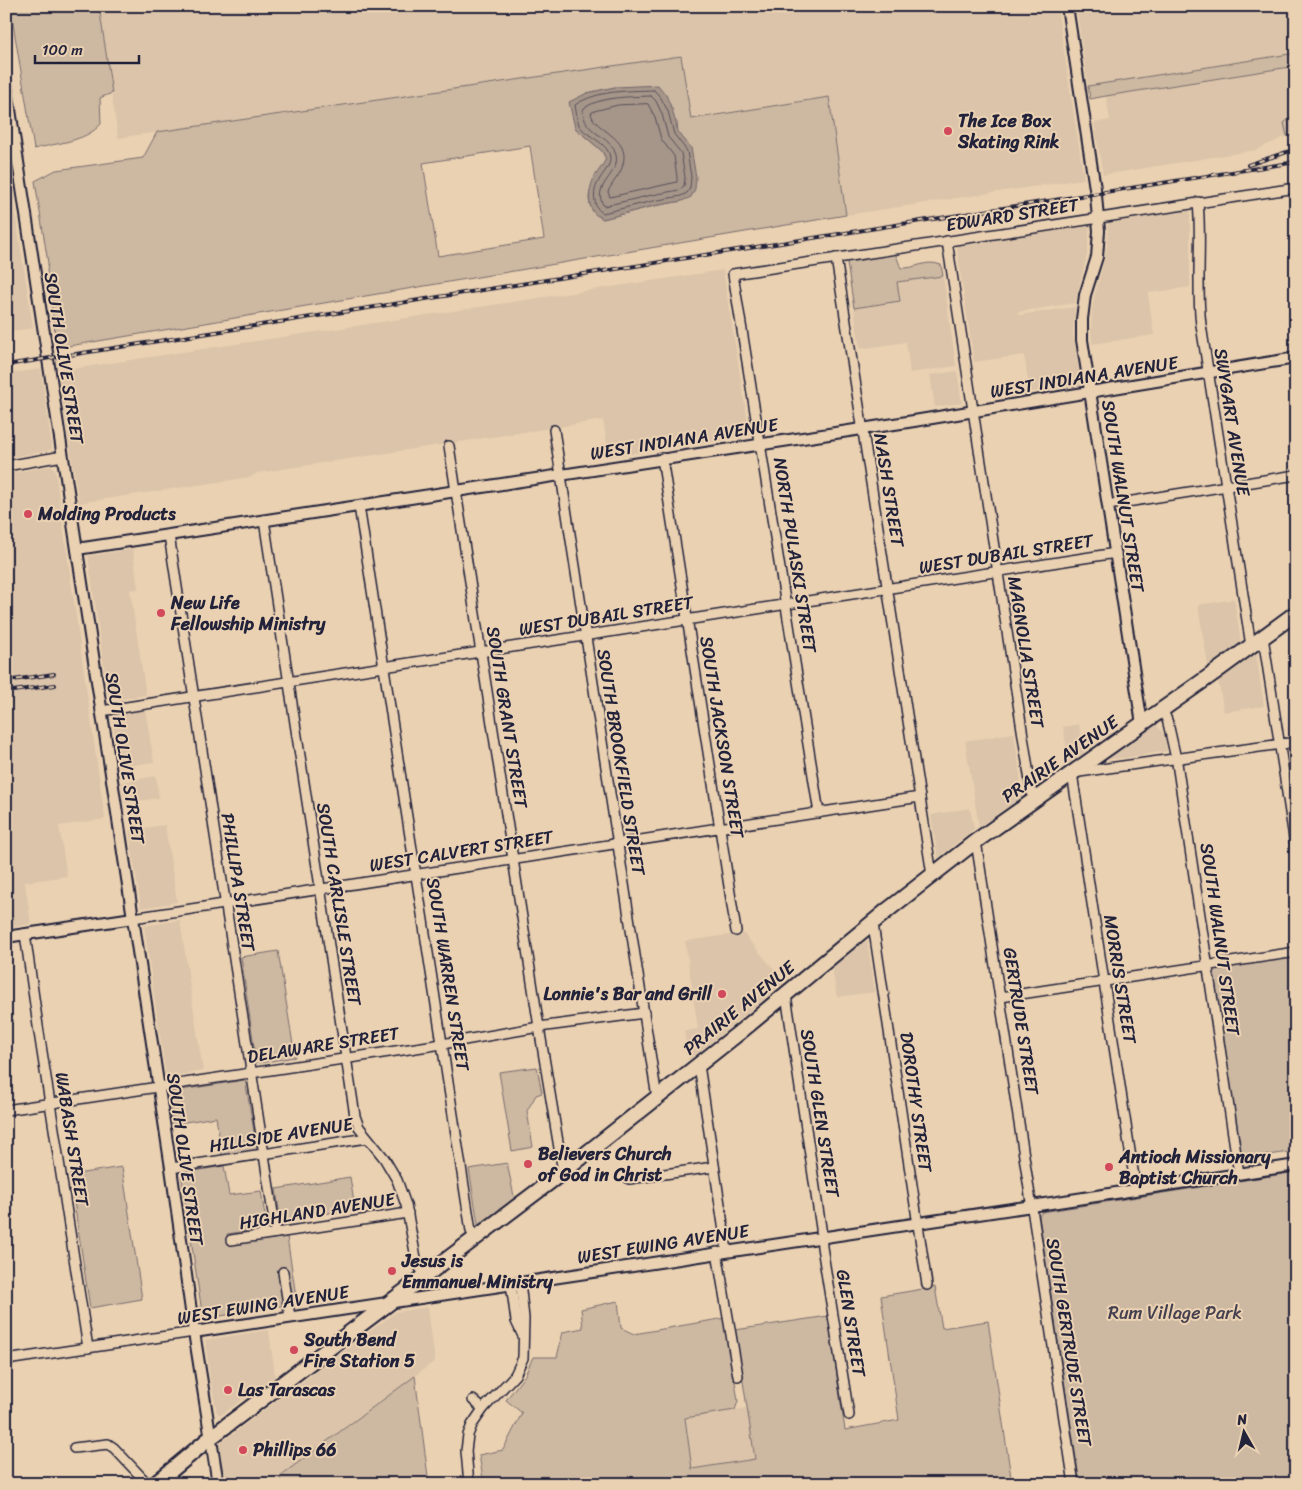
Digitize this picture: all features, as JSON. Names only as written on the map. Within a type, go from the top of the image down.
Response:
[{"type":"main road","name":"PRAIRIE AVENUE","points":[[155,1484],[210,1438],[563,1172],[699,1065],[976,841],[1163,710],[1296,613]]},
{"type":"street","name":"SOUTH WALNUT STREET","points":[[1067,6],[1096,195],[1099,231],[1097,257],[1085,295],[1082,340],[1142,724]]},
{"type":"street","name":"SOUTH OLIVE STREET","points":[[6,83],[11,145],[63,456],[218,1484]]},
{"type":"street","name":"EDWARD STREET","points":[[733,274],[1296,188]]},
{"type":"street","name":"SWYGART AVENUE","points":[[1198,202],[1201,325],[1251,646]]},
{"type":"street","name":"MAGNOLIA STREET","points":[[947,241],[1033,801]]},
{"type":"street","name":"NASH STREET","points":[[836,258],[932,875]]},
{"type":"street","name":"NORTH PULASKI STREET","points":[[733,274],[819,813]]},
{"type":"street","name":"WEST INDIANA AVENUE","points":[[77,549],[1091,393],[1296,358]]},
{"type":"street","name":"SOUTH BROOKFIELD STREET","points":[[554,430],[657,1098]]},
{"type":"street","name":"SOUTH GRANT STREET","points":[[449,446],[563,1172]]},
{"type":"street","points":[[6,466],[63,456]]},
{"type":"street","name":"SOUTH JACKSON STREET","points":[[662,458],[736,931]]},
{"type":"street","points":[[1108,504],[1296,475]]},
{"type":"street","name":"SOUTH WARREN STREET","points":[[359,506],[471,1231],[475,1239]]},
{"type":"street","name":"SOUTH CARLISLE STREET","points":[[264,520],[355,1116],[366,1138],[384,1158],[393,1172],[408,1213],[417,1263],[425,1276]]},
{"type":"street","name":"PHILLIPA STREET","points":[[169,535],[276,1233]]},
{"type":"street","name":"WEST DUBAIL STREET","points":[[101,710],[1116,554]]},
{"type":"street","points":[[1263,637],[1296,851]]},
{"type":"street","name":"SOUTH WALNUT STREET","points":[[1163,710],[1176,759],[1239,1174]]},
{"type":"street","points":[[1072,773],[1296,742]]},
{"type":"street","name":"MORRIS STREET","points":[[1072,773],[1136,1190]]},
{"type":"street","name":"WEST CALVERT STREET","points":[[6,937],[920,797]]},
{"type":"street","name":"GERTRUDE STREET","points":[[976,841],[1032,1206]]},
{"type":"street","name":"DOROTHY STREET","points":[[873,924],[928,1285]]},
{"type":"street","name":"WABASH STREET","points":[[25,934],[88,1348]]},
{"type":"street","points":[[1001,997],[1296,952]]},
{"type":"street","name":"SOUTH GLEN STREET","points":[[786,995],[822,1237]]},
{"type":"street","name":"DELAWARE STREET","points":[[6,1110],[442,1044],[539,1027],[644,1013]]},
{"type":"street","points":[[699,1065],[714,1167],[722,1252],[738,1376]]},
{"type":"street","name":"HILLSIDE AVENUE","points":[[171,1168],[366,1138]]},
{"type":"street","name":"WEST EWING AVENUE","points":[[6,1360],[1296,1165]]},
{"type":"street","points":[[629,1179],[714,1167]]},
{"type":"street","name":"SOUTH GERTRUDE STREET","points":[[1032,1206],[1074,1484]]},
{"type":"street","name":"HIGHLAND AVENUE","points":[[231,1240],[408,1213]]},
{"type":"street","name":"GLEN STREET","points":[[822,1237],[849,1415]]},
{"type":"street","points":[[283,1272],[290,1317]]},
{"type":"street","points":[[469,1484],[466,1444],[472,1425],[483,1410],[512,1380],[522,1358],[524,1318],[515,1283]]},
{"type":"street","points":[[473,1400],[483,1410]]},
{"type":"street","points":[[74,1448],[108,1444],[148,1484]]},
{"type":"shaded area","points":[[99,6],[1057,6],[1084,179],[846,215],[829,97],[690,119],[681,56],[118,138]]},
{"type":"shaded area","points":[[1076,6],[1296,6],[1296,53],[1088,86]]},
{"type":"shaded area","points":[[1296,66],[1296,113],[1284,123],[1287,136],[1256,150],[1103,175],[1094,123],[1110,120],[1106,96]]},
{"type":"shaded area","points":[[6,170],[9,171],[33,328],[6,332]]},
{"type":"shaded area","points":[[1190,207],[1190,287],[1148,293],[1154,335],[1092,344],[1092,310],[1105,258],[1108,220]]},
{"type":"shaded area","points":[[1090,223],[1087,255],[1075,303],[1018,312],[1019,315],[1075,307],[1073,333],[1081,385],[1030,392],[1024,355],[974,362],[956,243]]},
{"type":"shaded area","points":[[723,270],[750,436],[609,457],[603,420],[257,473],[251,477],[79,503],[58,371]]},
{"type":"shaded area","points":[[943,276],[956,366],[910,373],[906,342],[860,349],[854,308],[900,301],[897,282]]},
{"type":"shaded area","points":[[41,369],[52,448],[48,451],[6,458],[6,374]]},
{"type":"shaded area","points":[[957,371],[962,403],[935,407],[930,375]]},
{"type":"shaded area","points":[[50,466],[55,469],[105,819],[59,826],[67,876],[25,882],[31,924],[6,928],[6,474]]},
{"type":"shaded area","points":[[133,549],[138,589],[130,590],[146,695],[109,701],[88,556]]},
{"type":"shaded area","points":[[1234,599],[1241,642],[1208,666],[1198,605]]},
{"type":"shaded area","points":[[1256,653],[1264,706],[1224,712],[1218,680]]},
{"type":"shaded area","points":[[145,710],[154,762],[119,767],[112,715]]},
{"type":"shaded area","points":[[1079,724],[1084,753],[1069,763],[1063,727]]},
{"type":"shaded area","points":[[1156,724],[1165,736],[1167,751],[1109,759],[1109,757]]},
{"type":"shaded area","points":[[1014,733],[1023,796],[979,827],[965,741]]},
{"type":"shaded area","points":[[156,776],[159,798],[125,803],[121,782]]},
{"type":"shaded area","points":[[970,808],[974,829],[938,858],[931,815]]},
{"type":"shaded area","points":[[165,825],[177,902],[141,908],[129,830]]},
{"type":"shaded area","points":[[180,920],[203,1071],[166,1077],[144,926]]},
{"type":"shaded area","points":[[743,933],[785,982],[689,1060],[684,1031],[698,1029],[685,941]]},
{"type":"shaded area","points":[[867,940],[875,992],[837,997],[832,968]]},
{"type":"shaded area","points":[[428,1307],[435,1361],[280,1476],[281,1484],[224,1484],[219,1444],[396,1312]]},
{"type":"shaded area","points":[[269,1330],[275,1376],[221,1415],[217,1413],[205,1340]]},
{"type":"shaded area","points":[[747,1408],[755,1459],[692,1469],[685,1418]]},
{"type":"green space","points":[[10,6],[99,6],[112,93],[100,98],[101,124],[87,135],[34,149]]},
{"type":"green space","points":[[1296,53],[1296,66],[1090,99],[1088,86]]},
{"type":"green space","points":[[681,56],[691,119],[829,97],[846,215],[57,348],[47,271],[48,263],[35,181],[56,170],[143,158],[157,132]],"holes":[[[615,87],[677,122],[678,132],[691,148],[682,201],[603,219],[590,206],[589,198],[593,182],[606,159],[602,151],[575,128],[587,93]],[[530,146],[544,239],[438,256],[423,163]]]},
{"type":"green space","points":[[1296,113],[1296,135],[1287,136],[1284,123]]},
{"type":"green space","points":[[895,253],[901,268],[935,263],[941,265],[943,276],[897,282],[900,301],[854,308],[847,263],[849,260]]},
{"type":"green space","points":[[278,951],[295,1057],[259,1063],[256,1060],[241,957]]},
{"type":"green space","points":[[1296,956],[1296,1151],[1242,1159],[1213,969]]},
{"type":"green space","points":[[537,1067],[542,1093],[536,1095],[527,1111],[533,1147],[512,1151],[499,1072]]},
{"type":"green space","points":[[245,1080],[257,1148],[255,1151],[222,1156],[216,1117],[173,1124],[168,1092]]},
{"type":"green space","points":[[507,1163],[515,1201],[479,1230],[469,1169]]},
{"type":"green space","points":[[224,1166],[229,1195],[261,1191],[267,1228],[227,1234],[228,1245],[287,1237],[297,1303],[203,1319],[181,1173]]},
{"type":"green space","points":[[122,1167],[142,1299],[90,1308],[70,1175]]},
{"type":"green space","name":"Rum Village Park","points":[[1296,1172],[1296,1484],[1080,1484],[1039,1216],[1042,1212]]},
{"type":"green space","points":[[350,1177],[355,1209],[284,1220],[280,1217],[276,1189]]},
{"type":"green space","points":[[935,1287],[942,1328],[988,1321],[1012,1484],[484,1484],[479,1455],[503,1450],[522,1413],[506,1400],[525,1375],[533,1357],[557,1357],[563,1332],[583,1328],[581,1309],[618,1301],[621,1328],[634,1334],[725,1318],[738,1401],[735,1410],[685,1418],[692,1469],[755,1459],[735,1330],[828,1316],[845,1430],[899,1420],[881,1296]]},
{"type":"green space","points":[[415,1376],[429,1484],[281,1484],[280,1476]]},
{"type":"water","points":[[658,85],[666,95],[672,109],[678,132],[691,148],[696,177],[695,189],[691,197],[682,201],[603,219],[596,215],[591,207],[590,191],[595,176],[606,159],[602,151],[575,128],[569,102],[587,93],[615,87]]},
{"type":"railway","points":[[1248,165],[1296,149]]},
{"type":"railway","points":[[6,365],[1296,162]]},
{"type":"railway","points":[[6,681],[54,674]]},
{"type":"railway","points":[[6,692],[55,685]]},
{"type":"place","name":"The Ice Box Skating Rink","points":[[948,131]]},
{"type":"place","name":"Molding Products","points":[[28,514]]},
{"type":"place","name":"New Life Fellowship Ministry","points":[[161,613]]},
{"type":"place","name":"Lonnie's Bar and Grill","points":[[722,994]]},
{"type":"place","name":"Believers Church of God in Christ","points":[[528,1164]]},
{"type":"place","name":"Antioch Missionary Baptist Church","points":[[1109,1167]]},
{"type":"place","name":"Jesus is Emmanuel Ministry","points":[[392,1271]]},
{"type":"place","name":"South Bend Fire Station 5","points":[[294,1350]]},
{"type":"place","name":"Las Tarascas","points":[[228,1390]]},
{"type":"place","name":"Phillips 66","points":[[243,1450]]}]
